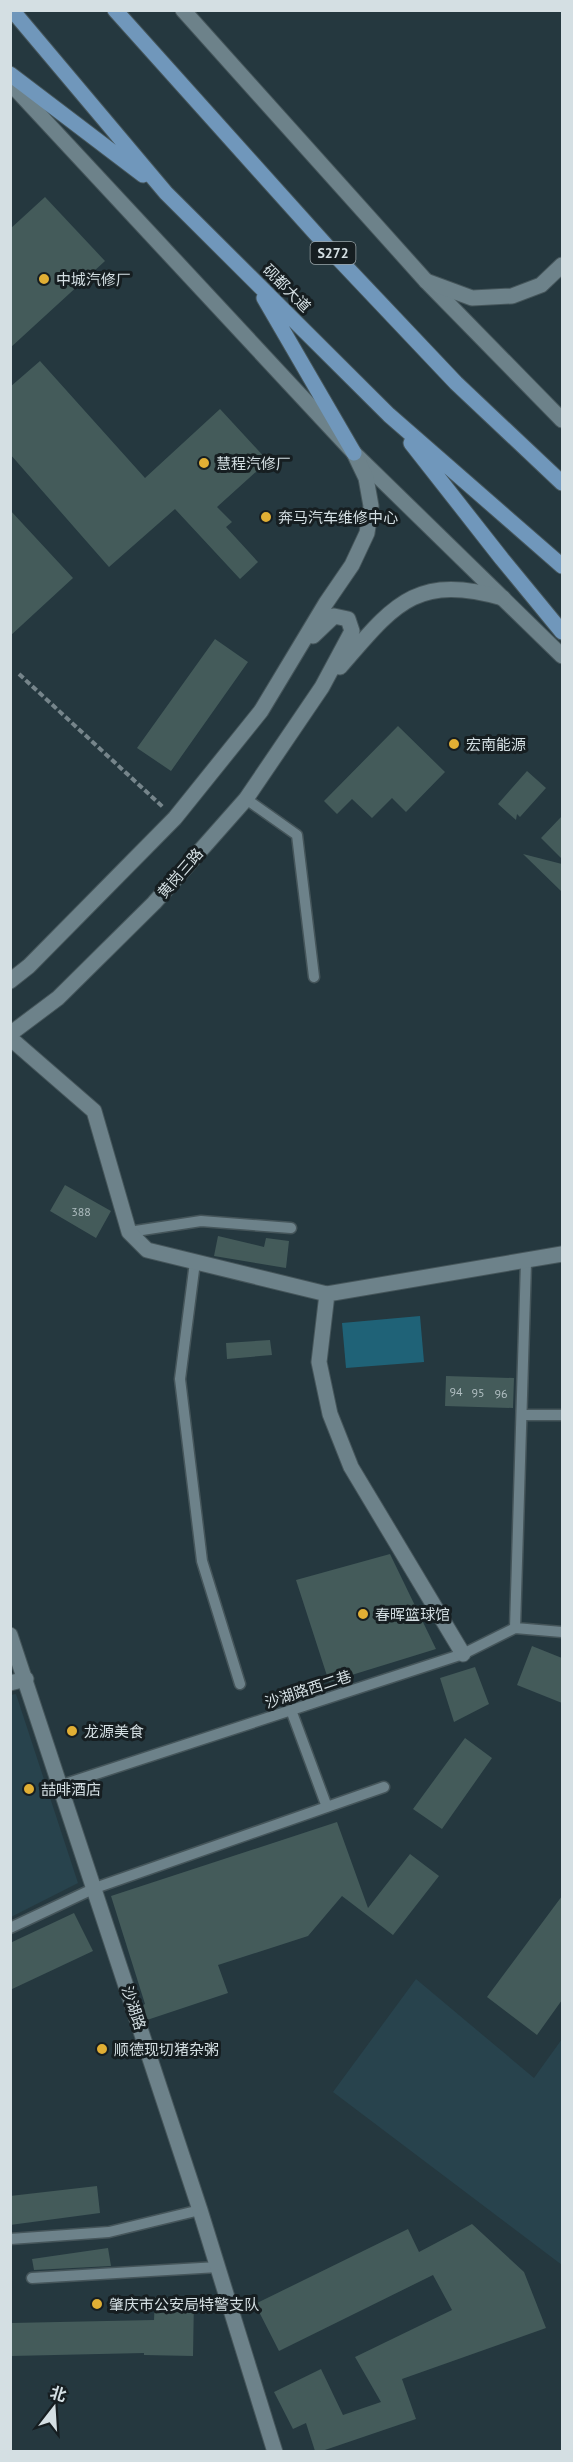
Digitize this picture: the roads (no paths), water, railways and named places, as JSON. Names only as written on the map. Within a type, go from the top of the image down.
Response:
[{"type":"main road","name":"砚都大道","points":[[12,10],[166,193],[389,415],[562,566]]},
{"type":"main road","name":"S272","points":[[115,10],[333,253],[456,383],[562,483]]},
{"type":"main road","points":[[10,74],[166,193]]},
{"type":"main road","points":[[254,280],[354,453]]},
{"type":"main road","points":[[389,415],[562,632]]},
{"type":"street","points":[[183,10],[426,281],[562,420]]},
{"type":"street","points":[[10,83],[354,453],[562,656]]},
{"type":"street","points":[[426,281],[472,298],[512,296],[541,285],[562,265]]},
{"type":"street","points":[[10,981],[29,966],[175,818],[261,711],[352,565],[367,533],[371,506],[366,478],[354,453]]},
{"type":"street","points":[[322,687],[376,625],[393,608],[408,598],[455,589],[477,591],[503,598]]},
{"type":"street","points":[[297,651],[334,616],[348,619],[352,631],[322,687]]},
{"type":"street","name":"黄岗三路","points":[[10,1036],[58,998],[154,903],[246,799],[322,687]]},
{"type":"street","points":[[10,1036],[94,1111],[129,1232],[147,1250],[327,1294],[526,1262],[562,1254]]},
{"type":"street","points":[[327,1294],[319,1362],[330,1414],[351,1467],[464,1654]]},
{"type":"street","name":"沙湖路","points":[[10,1635],[18,1681],[62,1785],[200,2210],[275,2451]]},
{"type":"lane","points":[[246,799],[297,835],[314,977]]},
{"type":"lane","points":[[129,1232],[201,1221],[291,1228]]},
{"type":"lane","points":[[195,1262],[180,1379],[202,1561],[240,1684]]},
{"type":"lane","points":[[526,1262],[515,1628],[562,1632]]},
{"type":"lane","points":[[522,1415],[562,1415]]},
{"type":"lane","name":"沙湖路西二巷","points":[[62,1785],[464,1654],[515,1628]]},
{"type":"lane","points":[[291,1710],[327,1807]]},
{"type":"lane","points":[[10,1928],[95,1888],[384,1787]]},
{"type":"lane","points":[[10,2239],[109,2232],[200,2210]]},
{"type":"lane","points":[[32,2277],[218,2267]]},
{"type":"place","name":"中城汽修厂","points":[[44,279]]},
{"type":"place","name":"慧程汽修厂","points":[[204,463]]},
{"type":"place","name":"奔马汽车维修中心","points":[[266,517]]},
{"type":"place","name":"宏南能源","points":[[454,744]]},
{"type":"place","name":"春晖篮球馆","points":[[363,1614]]},
{"type":"place","name":"龙源美食","points":[[72,1731]]},
{"type":"place","name":"喆啡酒店","points":[[29,1789]]},
{"type":"place","name":"顺德现切猪杂粥","points":[[102,2049]]},
{"type":"place","name":"肇庆市公安局特警支队","points":[[97,2304]]}]
